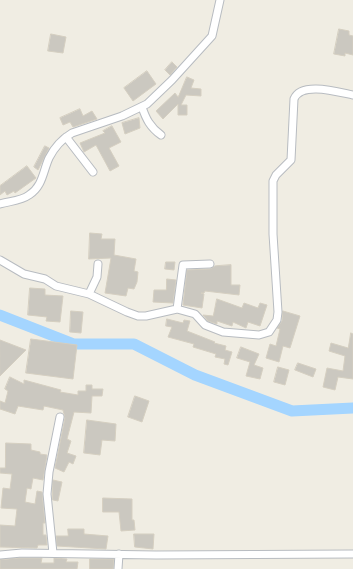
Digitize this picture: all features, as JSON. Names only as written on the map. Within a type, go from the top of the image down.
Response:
[{"type":"street","points":[[0,204],[24,198],[31,194],[40,185],[49,159],[55,148],[66,137],[72,133],[122,116],[142,107],[172,80],[205,46],[212,36],[216,25],[220,0]]},
{"type":"street","points":[[0,260],[24,274],[45,279],[56,286],[89,294],[138,316],[159,314],[177,309],[195,314],[205,325],[223,332],[259,335],[269,332],[277,320],[278,312],[273,234],[273,181],[276,175],[291,160],[294,99],[298,92],[307,88],[353,95]]},
{"type":"street","points":[[142,107],[147,121],[153,130],[161,135]]},
{"type":"street","points":[[66,137],[93,172]]},
{"type":"street","points":[[89,294],[97,277],[98,264]]},
{"type":"street","points":[[177,309],[183,265],[210,264]]},
{"type":"street","points":[[53,553],[47,503],[48,482],[60,417]]},
{"type":"street","points":[[0,555],[53,553],[353,554]]},
{"type":"street","points":[[118,569],[119,554]]},
{"type":"building","points":[[339,29],[349,31],[349,35],[353,36],[353,55],[345,53],[345,56],[334,54]]},
{"type":"building","points":[[51,34],[66,37],[63,53],[48,51]]},
{"type":"building","points":[[172,62],[177,67],[170,75],[165,70]]},
{"type":"building","points":[[147,71],[156,84],[133,101],[124,88]]},
{"type":"building","points":[[187,77],[194,80],[191,88],[201,89],[201,96],[186,95],[181,105],[187,105],[187,115],[178,115],[178,104],[163,119],[156,111],[175,93],[178,97]]},
{"type":"building","points":[[80,109],[83,116],[92,111],[97,119],[73,127],[70,122],[63,125],[60,118]]},
{"type":"building","points":[[139,118],[140,128],[125,134],[122,123]]},
{"type":"building","points":[[112,126],[121,142],[109,148],[119,166],[110,171],[96,145],[84,152],[80,143],[105,133],[103,131]]},
{"type":"building","points":[[45,146],[49,148],[38,170],[34,167]]},
{"type":"building","points":[[27,166],[36,178],[15,193],[14,191],[7,195],[5,191],[0,195],[0,186]]},
{"type":"building","points":[[90,233],[102,234],[101,239],[115,239],[114,255],[136,259],[134,271],[138,272],[137,282],[134,289],[128,288],[126,296],[105,293],[111,258],[89,259]]},
{"type":"building","points":[[166,262],[175,262],[174,270],[165,269]]},
{"type":"building","points":[[231,265],[231,285],[240,285],[239,295],[205,291],[204,293],[201,293],[204,294],[202,308],[183,305],[187,270],[210,269],[215,266]]},
{"type":"building","points":[[167,279],[176,280],[173,303],[153,302],[154,290],[166,290]]},
{"type":"building","points":[[30,288],[45,289],[45,295],[63,296],[60,322],[46,321],[47,317],[28,315]]},
{"type":"building","points":[[217,299],[242,308],[244,303],[258,308],[260,303],[267,305],[260,326],[248,322],[246,328],[233,322],[232,326],[217,321],[217,324],[208,321],[203,315],[213,316]]},
{"type":"building","points":[[71,311],[83,312],[81,333],[70,332]]},
{"type":"building","points":[[283,311],[300,316],[290,348],[283,346],[279,362],[266,358],[270,344],[276,346],[280,329],[277,328],[282,321]]},
{"type":"building","points":[[167,319],[183,323],[184,320],[190,321],[187,331],[215,342],[214,343],[226,346],[225,350],[232,352],[228,365],[224,364],[225,359],[215,357],[216,354],[193,347],[194,344],[168,337],[172,327],[166,326]]},
{"type":"building","points":[[351,333],[353,334],[353,379],[338,377],[335,390],[323,387],[327,368],[343,371],[345,356],[329,351],[331,343],[348,348]]},
{"type":"building","points":[[31,339],[77,345],[73,379],[26,373]]},
{"type":"building","points":[[0,340],[26,350],[0,376]]},
{"type":"building","points":[[241,347],[259,354],[254,365],[263,368],[260,379],[246,376],[250,362],[237,358]]},
{"type":"building","points":[[298,363],[316,369],[313,377],[295,370]]},
{"type":"building","points":[[278,367],[289,370],[285,385],[274,382]]},
{"type":"building","points":[[10,377],[24,384],[24,380],[61,390],[60,392],[78,395],[78,391],[86,391],[86,385],[92,385],[92,389],[103,389],[102,396],[92,396],[91,413],[74,412],[67,439],[71,441],[67,453],[76,456],[73,464],[69,462],[64,472],[55,468],[65,418],[63,410],[44,406],[43,410],[18,406],[15,414],[0,409],[0,401],[5,403],[8,391],[5,389]]},
{"type":"building","points":[[135,396],[149,401],[142,422],[128,417]]},
{"type":"building","points":[[87,420],[116,424],[115,441],[102,440],[100,455],[84,453]]},
{"type":"building","points":[[6,443],[31,444],[31,450],[47,455],[43,480],[33,478],[31,489],[27,488],[25,502],[35,504],[37,491],[42,492],[45,523],[43,523],[43,535],[46,535],[47,545],[38,545],[37,548],[0,547],[0,525],[15,526],[17,509],[1,508],[3,488],[10,489],[12,474],[0,473],[0,468],[5,468]]},
{"type":"building","points":[[53,480],[62,482],[58,501],[53,500]]},
{"type":"building","points":[[103,498],[132,499],[132,520],[134,520],[135,530],[121,531],[119,512],[103,512]]},
{"type":"building","points":[[68,529],[84,529],[84,534],[108,536],[106,549],[57,546],[56,536],[68,536]]},
{"type":"building","points":[[134,534],[154,534],[153,549],[135,547]]},
{"type":"building","points":[[42,558],[41,563],[54,563],[54,558],[67,559],[66,562],[78,562],[77,569],[0,569],[0,560]]},
{"type":"building","points":[[90,559],[114,559],[113,569],[90,569]]},
{"type":"waterway","points":[[0,315],[74,344],[134,344],[195,375],[292,411],[353,408]]}]
